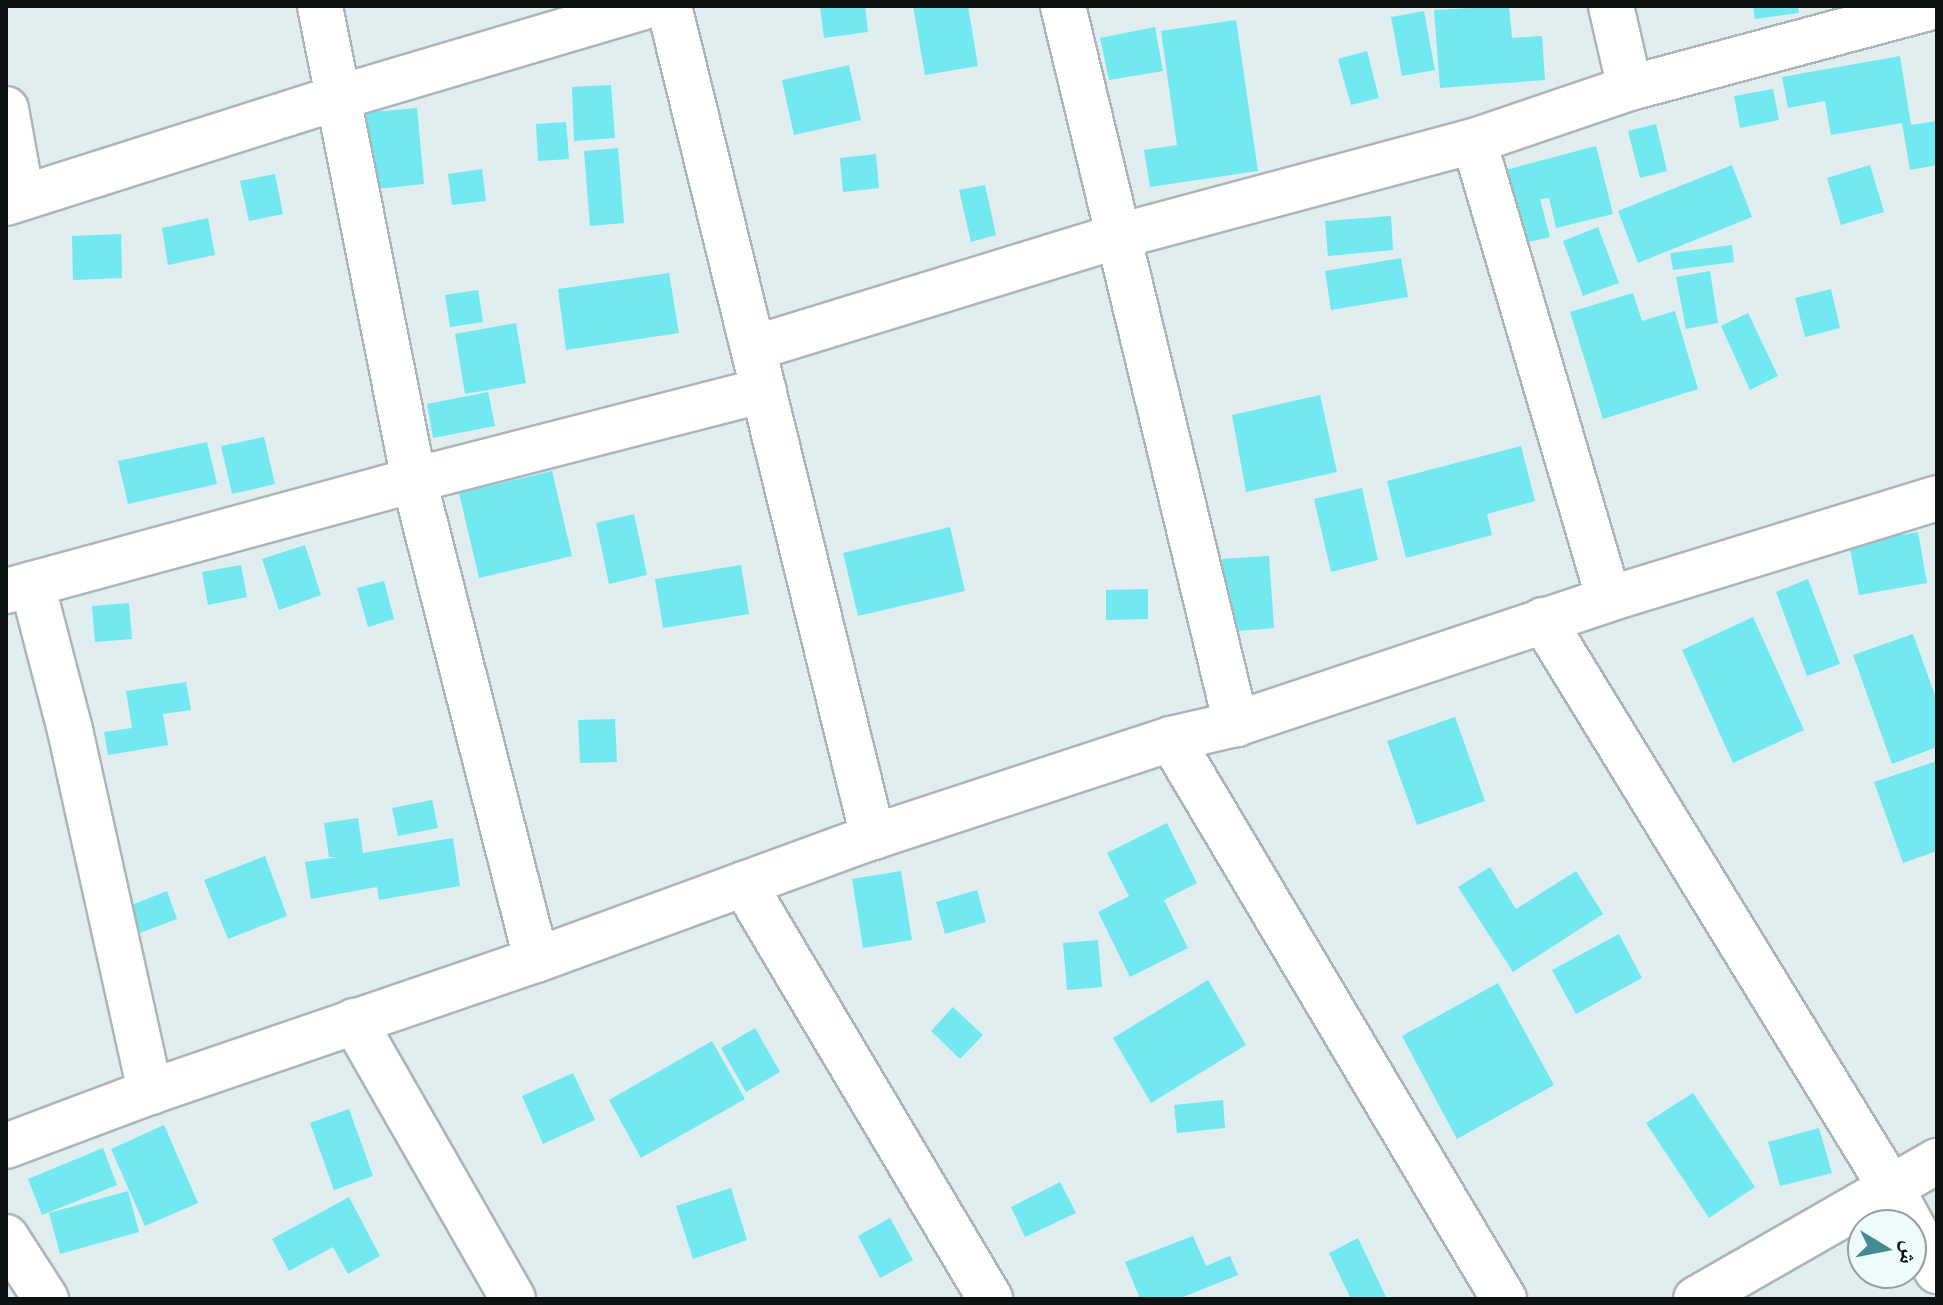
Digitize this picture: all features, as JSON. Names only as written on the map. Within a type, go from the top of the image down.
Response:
[{"type":"street","points":[[320,6],[414,480],[536,960]]},
{"type":"street","points":[[6,109],[14,200],[337,98],[648,6]]},
{"type":"street","points":[[669,6],[873,837]]},
{"type":"street","points":[[1063,6],[1236,724]]},
{"type":"street","points":[[1611,6],[1630,88]]},
{"type":"street","points":[[150,1092],[70,730],[19,588],[414,480],[759,369],[1119,236],[1474,141],[1630,88],[1936,6]]},
{"type":"street","points":[[1474,141],[1609,599]]},
{"type":"street","points":[[6,1146],[150,1092],[536,960],[873,837],[1171,739],[1236,724],[1609,599],[1935,504]]},
{"type":"street","points":[[1543,620],[1891,1188],[1937,1271]]},
{"type":"street","points":[[1171,739],[1504,1299]]},
{"type":"street","points":[[744,884],[990,1299]]},
{"type":"street","points":[[354,1021],[513,1299]]},
{"type":"street","points":[[1696,1299],[1937,1161]]},
{"type":"street","points":[[6,1237],[46,1299]]},
{"type":"building","points":[[820,6],[865,6],[868,32],[824,38]]},
{"type":"building","points":[[913,6],[968,6],[978,66],[925,75]]},
{"type":"building","points":[[1509,6],[1512,38],[1542,36],[1545,80],[1440,88],[1434,10]]},
{"type":"building","points":[[1753,6],[1798,6],[1799,13],[1755,19]]},
{"type":"building","points":[[1424,11],[1435,70],[1402,76],[1391,17]]},
{"type":"building","points":[[1236,20],[1258,171],[1150,187],[1144,150],[1177,145],[1161,31]]},
{"type":"building","points":[[1155,27],[1163,71],[1109,80],[1100,38]]},
{"type":"building","points":[[1367,51],[1379,98],[1351,105],[1338,59]]},
{"type":"building","points":[[1900,56],[1911,125],[1937,121],[1937,165],[1910,170],[1902,123],[1831,135],[1825,101],[1788,108],[1782,77]]},
{"type":"building","points":[[849,65],[861,120],[794,135],[782,80]]},
{"type":"building","points":[[611,85],[615,138],[574,141],[572,87]]},
{"type":"building","points":[[1773,89],[1779,120],[1740,128],[1734,96]]},
{"type":"building","points":[[417,108],[424,184],[367,190],[359,113]]},
{"type":"building","points":[[566,122],[569,159],[538,161],[536,124]]},
{"type":"building","points":[[1656,124],[1667,171],[1640,178],[1628,131]]},
{"type":"building","points":[[1596,146],[1613,214],[1556,228],[1549,198],[1540,199],[1550,237],[1513,246],[1494,173]]},
{"type":"building","points":[[618,148],[624,223],[590,226],[584,151]]},
{"type":"building","points":[[876,154],[879,188],[843,192],[840,158]]},
{"type":"building","points":[[1732,165],[1752,217],[1638,263],[1618,211]]},
{"type":"building","points":[[1870,165],[1884,212],[1841,225],[1827,178]]},
{"type":"building","points":[[482,169],[486,201],[452,205],[448,174]]},
{"type":"building","points":[[275,174],[283,214],[249,221],[240,181]]},
{"type":"building","points":[[985,185],[996,235],[971,242],[959,190]]},
{"type":"building","points":[[1391,216],[1393,250],[1328,256],[1325,221]]},
{"type":"building","points":[[208,218],[215,255],[168,265],[162,228]]},
{"type":"building","points":[[1598,227],[1619,283],[1583,296],[1563,241]]},
{"type":"building","points":[[121,234],[122,278],[73,280],[72,236]]},
{"type":"building","points":[[1732,245],[1734,262],[1673,270],[1670,253]]},
{"type":"building","points":[[1401,258],[1408,297],[1331,310],[1325,271]]},
{"type":"building","points":[[1710,271],[1718,323],[1686,329],[1676,277]]},
{"type":"building","points":[[669,273],[679,333],[566,350],[558,289]]},
{"type":"building","points":[[1831,289],[1840,328],[1805,337],[1795,298]]},
{"type":"building","points":[[478,290],[483,322],[450,327],[445,295]]},
{"type":"building","points":[[1633,293],[1642,321],[1675,311],[1698,389],[1603,419],[1570,312]]},
{"type":"building","points":[[1748,313],[1778,376],[1750,390],[1721,326]]},
{"type":"building","points":[[516,323],[526,383],[465,394],[455,334]]},
{"type":"building","points":[[488,392],[495,426],[433,438],[427,404]]},
{"type":"building","points":[[1320,395],[1337,472],[1246,492],[1232,415]]},
{"type":"building","points":[[264,437],[275,484],[232,494],[221,446]]},
{"type":"building","points":[[207,442],[217,484],[128,504],[118,461]]},
{"type":"building","points":[[1521,446],[1535,501],[1487,514],[1492,535],[1406,558],[1387,481]]},
{"type":"building","points":[[552,471],[572,556],[479,578],[459,493]]},
{"type":"building","points":[[1362,488],[1378,560],[1331,572],[1314,499]]},
{"type":"building","points":[[634,514],[647,575],[609,584],[596,523]]},
{"type":"building","points":[[950,527],[965,591],[858,616],[843,553]]},
{"type":"building","points":[[1918,532],[1927,583],[1859,595],[1849,544]]},
{"type":"building","points":[[305,545],[321,595],[279,610],[262,559]]},
{"type":"building","points":[[1269,556],[1274,628],[1227,632],[1222,559]]},
{"type":"building","points":[[241,565],[247,597],[208,605],[202,572]]},
{"type":"building","points":[[741,565],[749,614],[663,628],[655,579]]},
{"type":"building","points":[[1808,579],[1840,664],[1807,676],[1776,592]]},
{"type":"building","points":[[384,581],[394,619],[368,627],[357,588]]},
{"type":"building","points":[[1148,589],[1148,619],[1106,620],[1106,590]]},
{"type":"building","points":[[129,603],[132,639],[95,642],[92,606]]},
{"type":"building","points":[[1753,617],[1804,730],[1733,763],[1682,650]]},
{"type":"building","points":[[1913,634],[1937,701],[1937,747],[1892,764],[1853,655]]},
{"type":"building","points":[[186,682],[191,710],[163,714],[168,745],[108,755],[104,732],[132,728],[126,691]]},
{"type":"building","points":[[1455,717],[1485,801],[1417,825],[1387,741]]},
{"type":"building","points":[[615,719],[617,762],[580,763],[578,720]]},
{"type":"building","points":[[1937,761],[1937,851],[1903,863],[1874,782]]},
{"type":"building","points":[[432,800],[438,828],[398,836],[392,808]]},
{"type":"building","points":[[358,818],[363,853],[453,838],[460,886],[379,900],[377,887],[311,899],[305,862],[338,857],[329,857],[324,823]]},
{"type":"building","points":[[1167,823],[1197,883],[1164,900],[1188,948],[1130,977],[1098,912],[1129,896],[1107,853]]},
{"type":"building","points":[[265,856],[287,916],[228,939],[204,880]]},
{"type":"building","points":[[1490,867],[1516,909],[1576,871],[1603,914],[1513,972],[1458,887]]},
{"type":"building","points":[[901,871],[912,940],[863,948],[852,879]]},
{"type":"building","points":[[977,890],[986,922],[945,934],[936,902]]},
{"type":"building","points":[[167,891],[177,919],[134,935],[124,908]]},
{"type":"building","points":[[1619,934],[1642,978],[1576,1014],[1552,970]]},
{"type":"building","points":[[1098,940],[1102,987],[1067,990],[1063,943]]},
{"type":"building","points":[[1208,980],[1246,1045],[1151,1103],[1113,1038]]},
{"type":"building","points":[[1498,983],[1554,1085],[1457,1139],[1402,1036]]},
{"type":"building","points":[[953,1007],[983,1035],[960,1059],[931,1031]]},
{"type":"building","points":[[755,1028],[780,1072],[746,1092],[721,1048]]},
{"type":"building","points":[[712,1041],[745,1099],[641,1158],[609,1100]]},
{"type":"building","points":[[573,1073],[595,1120],[543,1144],[522,1096]]},
{"type":"building","points":[[1693,1093],[1755,1187],[1709,1218],[1646,1123]]},
{"type":"building","points":[[1223,1100],[1225,1128],[1177,1133],[1174,1105]]},
{"type":"building","points":[[349,1109],[373,1176],[334,1190],[310,1123]]},
{"type":"building","points":[[164,1125],[198,1203],[145,1226],[111,1149]]},
{"type":"building","points":[[1819,1128],[1832,1173],[1780,1186],[1768,1142]]},
{"type":"building","points":[[103,1148],[117,1185],[42,1215],[28,1179]]},
{"type":"building","points":[[1060,1182],[1076,1213],[1025,1237],[1011,1207]]},
{"type":"building","points":[[731,1188],[747,1240],[693,1259],[676,1206]]},
{"type":"building","points":[[128,1191],[139,1232],[60,1254],[49,1213]]},
{"type":"building","points":[[349,1197],[380,1256],[348,1274],[333,1247],[289,1271],[272,1239]]},
{"type":"building","points":[[890,1218],[913,1260],[880,1278],[858,1236]]},
{"type":"building","points":[[1193,1236],[1206,1266],[1230,1256],[1238,1275],[1178,1299],[1140,1299],[1125,1262]]},
{"type":"building","points":[[1358,1238],[1386,1297],[1351,1299],[1329,1253]]}]
